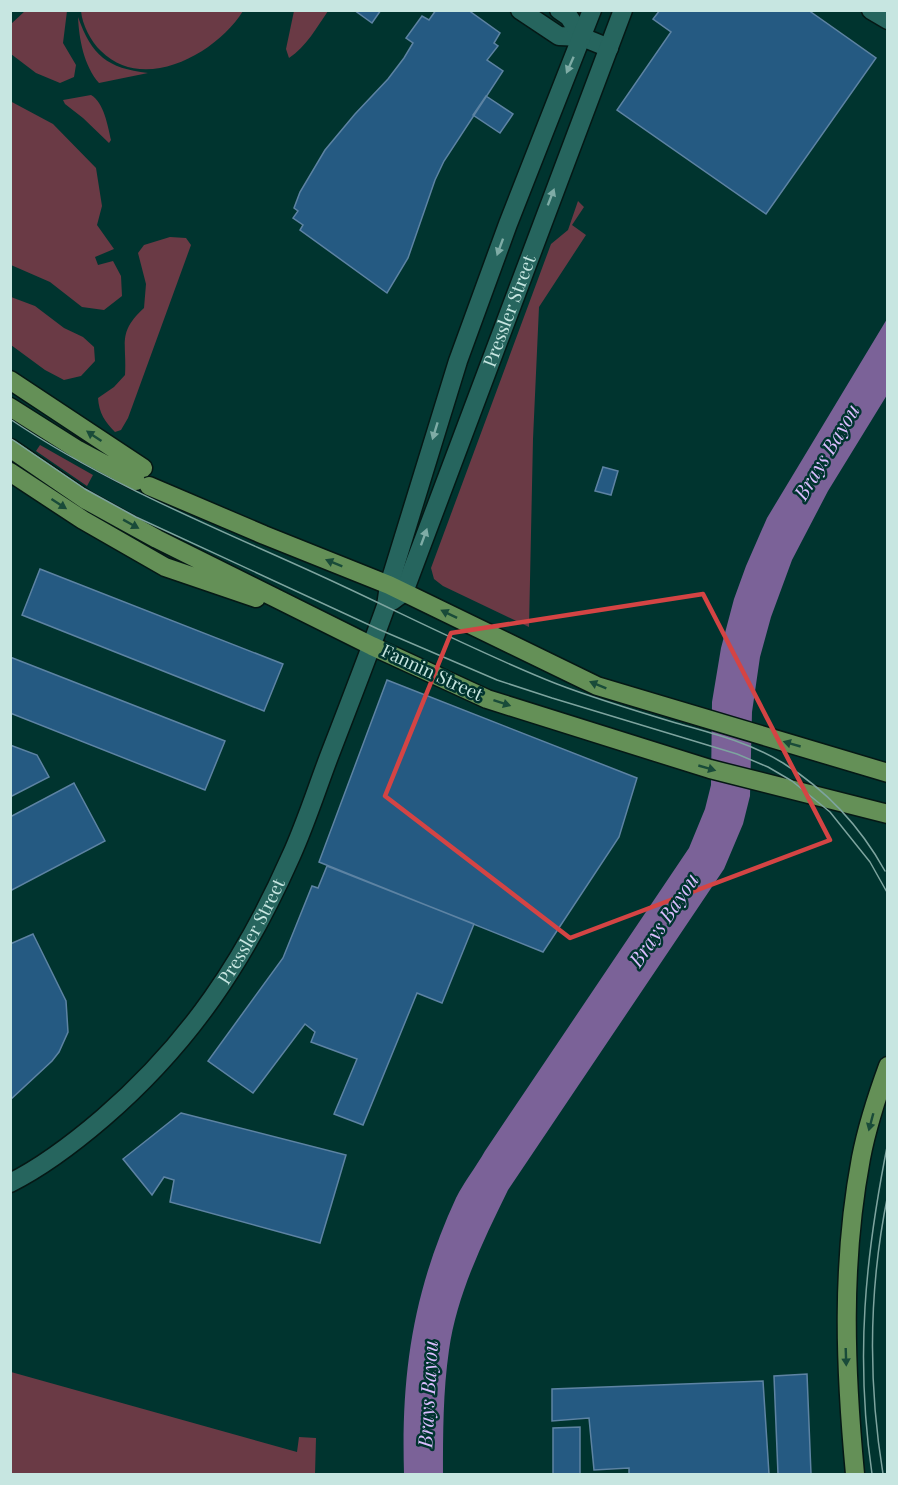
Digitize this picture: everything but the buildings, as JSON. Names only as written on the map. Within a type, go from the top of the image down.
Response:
[{"type":"main road","points":[[10,380],[146,477]]},
{"type":"main road","points":[[10,407],[68,444],[146,477],[264,535],[396,588],[597,686],[888,772]]},
{"type":"main road","name":"Fannin Street","points":[[10,448],[86,500],[157,539],[372,646],[487,699],[710,769],[888,814]]},
{"type":"main road","points":[[10,472],[83,520],[165,567],[330,625]]},
{"type":"main road","points":[[855,1474],[846,1359],[845,1299],[850,1231],[861,1157],[888,1066]]},
{"type":"street","points":[[520,10],[559,36],[582,37],[609,48]]},
{"type":"street","points":[[560,10],[569,17],[582,37]]},
{"type":"street","name":"Pressler Street","points":[[396,588],[443,406],[508,224],[592,10]]},
{"type":"street","name":"Pressler Street","points":[[10,1183],[73,1142],[135,1090],[170,1054],[220,988],[255,932],[293,853],[386,606],[396,588],[469,416],[623,10]]},
{"type":"street","points":[[871,10],[888,20]]},
{"type":"street","points":[[508,224],[537,235]]},
{"type":"street","points":[[443,406],[469,416]]},
{"type":"highlighted area","points":[[703,594],[830,840],[570,938],[385,796],[451,633]]},
{"type":"shaded area","points":[[81,10],[243,11],[216,41],[198,53],[178,63],[158,68],[138,69],[118,63],[101,51],[88,32]]},
{"type":"shaded area","points":[[25,11],[67,11],[63,43],[76,65],[74,77],[60,83],[36,73],[11,54],[11,24]]},
{"type":"shaded area","points":[[294,11],[328,11],[306,43],[289,58],[286,49]]},
{"type":"shaded area","points":[[78,17],[89,42],[103,58],[122,68],[148,73],[99,83],[83,52]]},
{"type":"shaded area","points":[[91,95],[99,103],[105,115],[111,140],[109,143],[63,100]]},
{"type":"shaded area","points":[[10,101],[53,124],[96,168],[102,206],[97,225],[114,249],[95,257],[98,265],[113,261],[121,276],[122,296],[104,310],[82,307],[50,282],[11,265]]},
{"type":"shaded area","points":[[578,201],[584,207],[572,225],[586,235],[539,307],[533,439],[529,627],[443,586],[434,579],[431,568],[551,244],[568,230]]},
{"type":"shaded area","points":[[170,237],[186,238],[191,245],[128,418],[121,430],[115,432],[103,417],[98,398],[114,387],[125,375],[125,338],[130,324],[144,308],[146,284],[138,253],[144,245]]},
{"type":"shaded area","points":[[11,297],[35,306],[64,328],[83,337],[94,347],[95,361],[81,376],[64,380],[45,370],[11,345]]},
{"type":"shaded area","points":[[40,445],[93,475],[87,486],[36,451]]},
{"type":"shaded area","points":[[11,1372],[297,1452],[299,1437],[316,1438],[315,1474],[11,1474]]},
{"type":"water","name":"Brays Bayou","points":[[887,319],[887,395],[828,491],[792,560],[771,617],[760,657],[752,712],[750,796],[743,824],[724,869],[508,1190],[472,1268],[453,1329],[444,1397],[443,1474],[404,1474],[405,1401],[413,1333],[429,1266],[441,1232],[459,1192],[485,1151],[689,848],[705,809],[711,785],[712,702],[721,648],[734,599],[746,566],[767,518]]},
{"type":"tram line","points":[[10,419],[122,484],[497,659],[572,689],[731,739],[771,756],[814,785],[842,811],[865,839],[885,871]]},
{"type":"tram line","points":[[10,438],[85,489],[136,517],[378,629],[497,680],[737,754],[768,767],[792,781],[830,812],[870,862],[888,894]]},
{"type":"tram line","points":[[872,1474],[864,1389],[865,1307],[873,1226],[888,1142]]},
{"type":"tram line","points":[[883,1474],[875,1404],[873,1334],[877,1264],[888,1194]]}]
